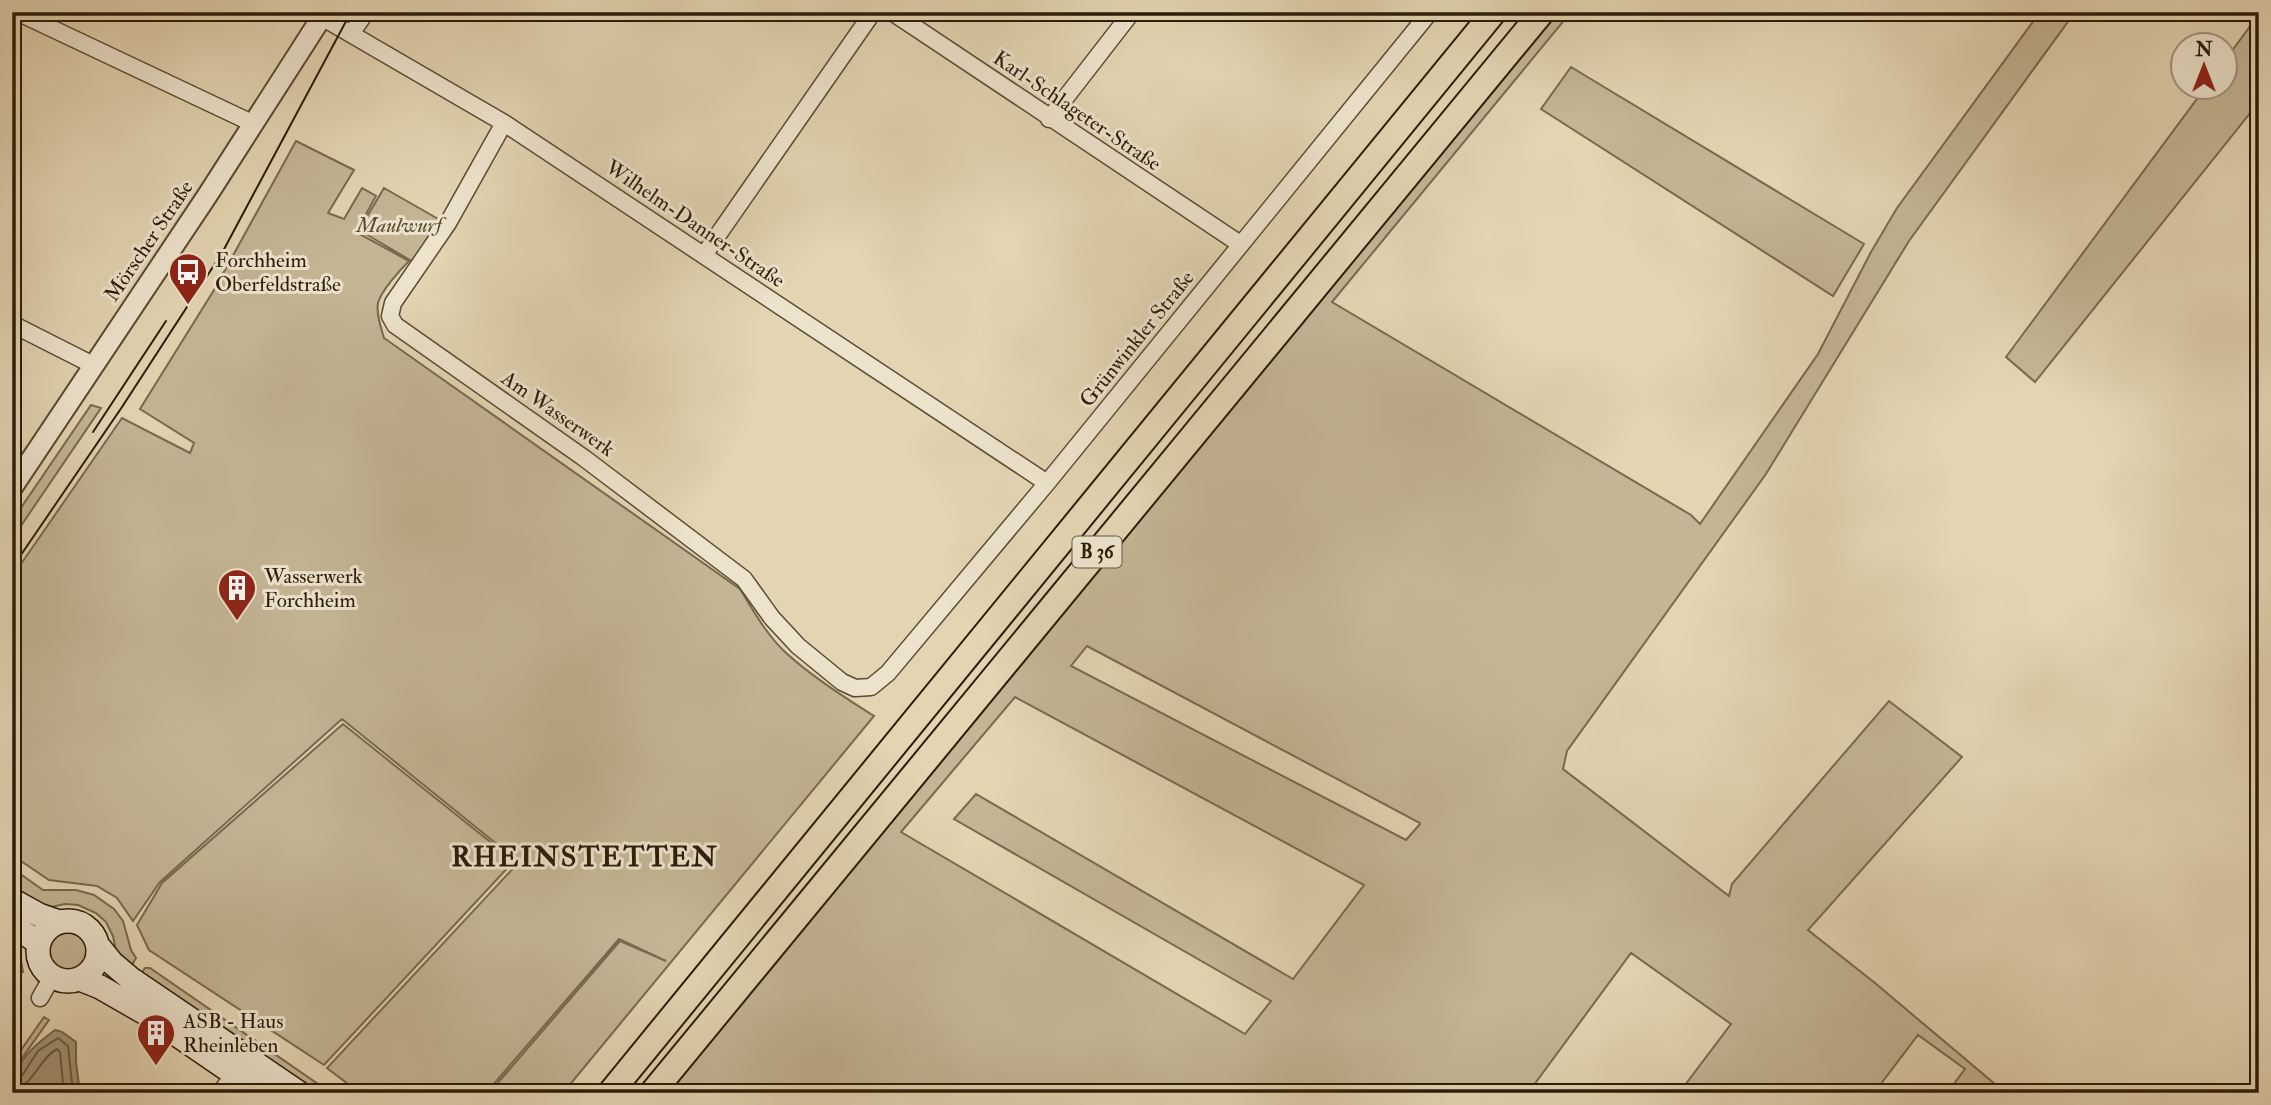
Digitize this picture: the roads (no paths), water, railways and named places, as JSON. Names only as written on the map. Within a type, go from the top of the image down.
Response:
[{"type":"main road","name":"B 36","points":[[610,1093],[1494,12]]},
{"type":"main road","name":"B 36","points":[[652,1093],[1542,12]]},
{"type":"main road","points":[[12,900],[39,915],[59,922]]},
{"type":"main road","points":[[262,1093],[241,1066],[112,963],[89,928],[70,920],[59,922],[43,934],[39,943],[40,962],[52,977],[61,981],[80,979],[100,986],[241,1066],[299,1093]]},
{"type":"main road","points":[[12,925],[39,943]]},
{"type":"main road","points":[[80,979],[95,967],[99,947]]},
{"type":"street","points":[[17,12],[254,124]]},
{"type":"street","points":[[351,34],[366,12]]},
{"type":"street","points":[[704,255],[873,12]]},
{"type":"street","name":"Karl-Schlageter-Straße","points":[[892,12],[1240,244]]},
{"type":"street","points":[[1049,119],[1132,12]]},
{"type":"street","name":"Grünwinkler Straße","points":[[871,687],[888,673],[1047,483],[1430,12]]},
{"type":"street","name":"Mörscher Straße","points":[[12,488],[254,124],[320,14]]},
{"type":"street","name":"Wilhelm-Danner-Straße","points":[[320,14],[504,123],[1047,483]]},
{"type":"street","name":"Am Wasserwerk","points":[[504,123],[448,223],[393,303],[390,316],[395,325],[584,458],[744,579],[781,628],[842,682],[855,688],[871,687]]},
{"type":"street","points":[[12,324],[93,365]]},
{"type":"street","points":[[40,998],[52,977]]},
{"type":"street","points":[[220,1093],[241,1066]]},
{"type":"water","points":[[55,1030],[76,1042],[80,1093],[12,1093],[16,1073],[25,1057]]},
{"type":"tram line","points":[[12,568],[122,407],[222,253],[351,12]]},
{"type":"tram line","points":[[93,432],[166,321]]},
{"type":"place","name":"Forchheim Oberfeldstraße","points":[[188,306]]},
{"type":"place","name":"Wasserwerk Forchheim","points":[[237,622]]},
{"type":"place","name":"ASB - Haus Rheinleben","points":[[156,1067]]},
{"type":"district","name":"RHEINSTETTEN","points":[[585,857]]},
{"type":"park label","name":"Maulwurf","points":[[399,225]]}]
